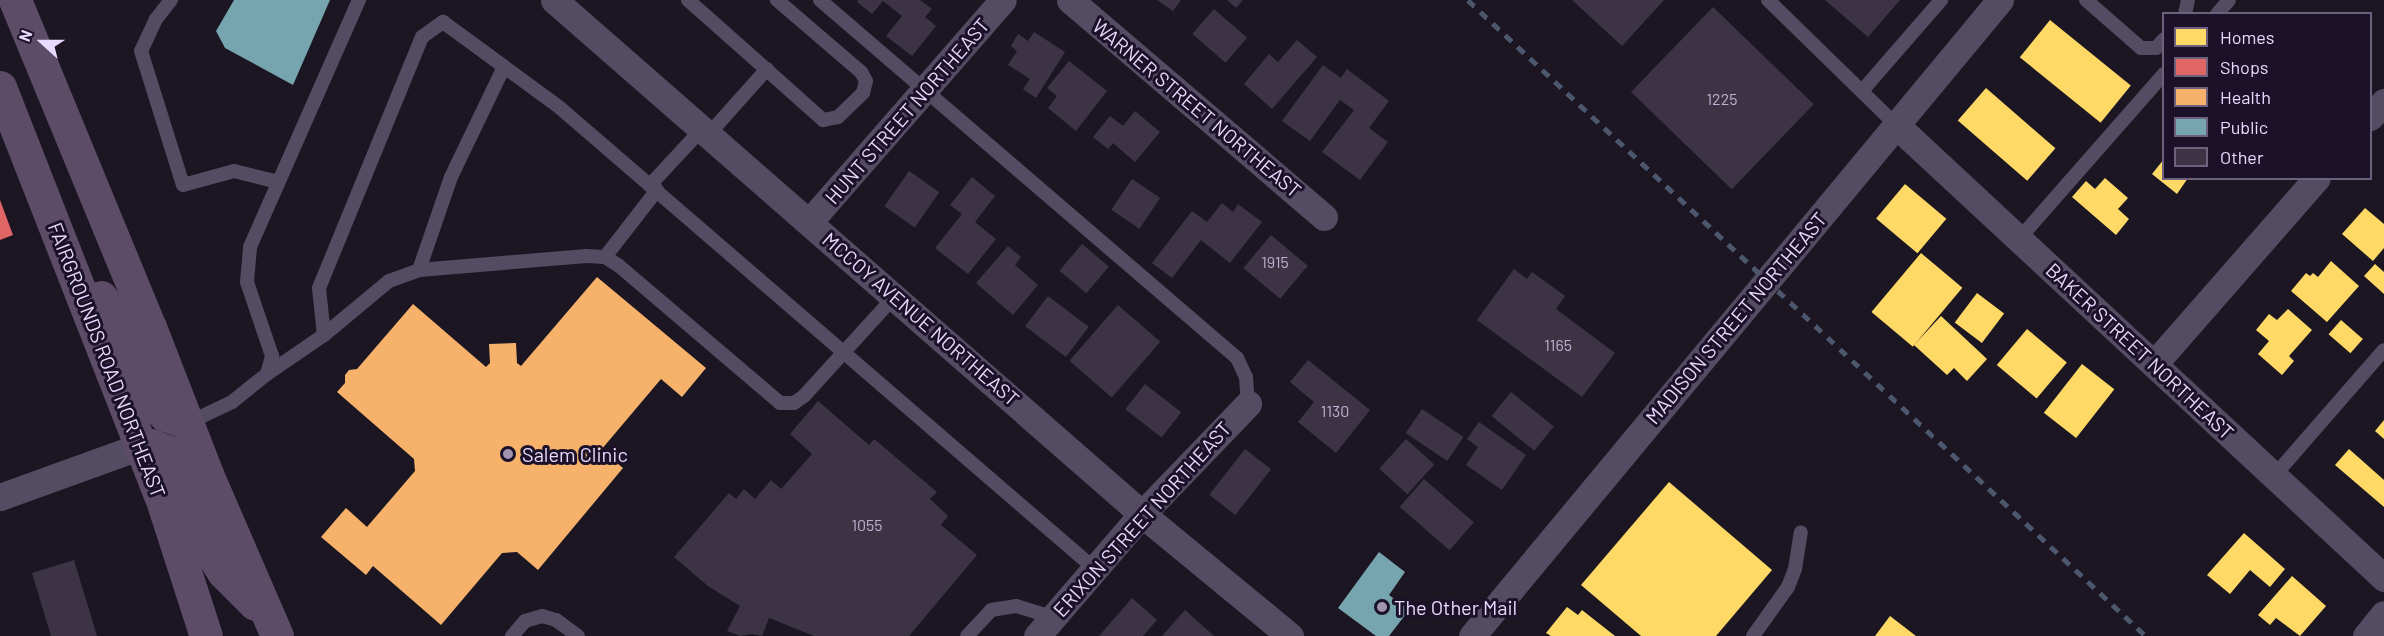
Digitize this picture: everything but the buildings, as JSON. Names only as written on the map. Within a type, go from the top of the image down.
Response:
[{"type":"main road","points":[[15,0],[207,474],[272,626]]},
{"type":"main road","name":"FAIRGROUNDS ROAD NORTHEAST","points":[[0,87],[161,497],[206,636]]},
{"type":"main road","points":[[72,271],[104,299],[155,406],[165,415],[188,423]]},
{"type":"main road","points":[[141,446],[151,445],[167,451],[215,559],[223,572],[272,626]]},
{"type":"street","name":"MCCOY AVENUE NORTHEAST","points":[[554,0],[810,221],[1142,514],[1290,636]]},
{"type":"street","name":"HUNT STREET NORTHEAST","points":[[810,221],[1003,0]]},
{"type":"street","name":"WARNER STREET NORTHEAST","points":[[1070,0],[1324,217]]},
{"type":"street","name":"MADISON STREET NORTHEAST","points":[[1472,636],[1896,125],[1993,2]]},
{"type":"street","points":[[2372,115],[2384,102]]},
{"type":"street","name":"BAKER STREET NORTHEAST","points":[[1896,125],[2384,578]]},
{"type":"street","points":[[2154,363],[2315,180]]},
{"type":"street","name":"ERIXON STREET NORTHEAST","points":[[1045,627],[1142,514],[1248,404]]},
{"type":"street","points":[[0,497],[141,446]]},
{"type":"street","points":[[2366,636],[2384,614]]},
{"type":"lane","points":[[171,0],[156,19],[141,51],[183,185],[234,171],[278,182]]},
{"type":"lane","points":[[267,374],[272,356],[247,282],[250,247],[359,0]]},
{"type":"lane","points":[[688,0],[824,120],[838,117],[854,105],[863,93],[866,81],[861,72],[777,0]]},
{"type":"lane","points":[[820,0],[1237,358],[1246,377],[1248,404]]},
{"type":"lane","points":[[1768,0],[1896,125]]},
{"type":"lane","points":[[1862,91],[1941,0]]},
{"type":"lane","points":[[2086,0],[2140,48],[2156,48],[2162,40]]},
{"type":"lane","points":[[2219,12],[2229,0]]},
{"type":"lane","points":[[324,335],[319,288],[422,37],[442,22],[559,107],[1095,569]]},
{"type":"lane","points":[[419,270],[451,177],[504,67]]},
{"type":"lane","points":[[605,257],[653,188],[767,69]]},
{"type":"lane","points":[[2019,239],[2162,75]]},
{"type":"lane","points":[[188,423],[232,402],[267,374],[324,335],[388,281],[419,270],[586,256],[605,257],[618,265],[780,403],[794,403],[804,396],[895,296]]},
{"type":"lane","points":[[2274,476],[2384,350]]},
{"type":"lane","points":[[1753,636],[1788,587],[1795,569],[1801,532]]},
{"type":"lane","points":[[967,636],[992,610],[1016,606],[1045,627]]},
{"type":"lane","points":[[512,636],[525,621],[542,616],[556,620],[578,636]]},
{"type":"railway","points":[[1468,0],[2146,636]]},
{"type":"place","name":"Salem Clinic","points":[[508,454]]},
{"type":"place","name":"The Other Mail","points":[[1382,607]]}]
